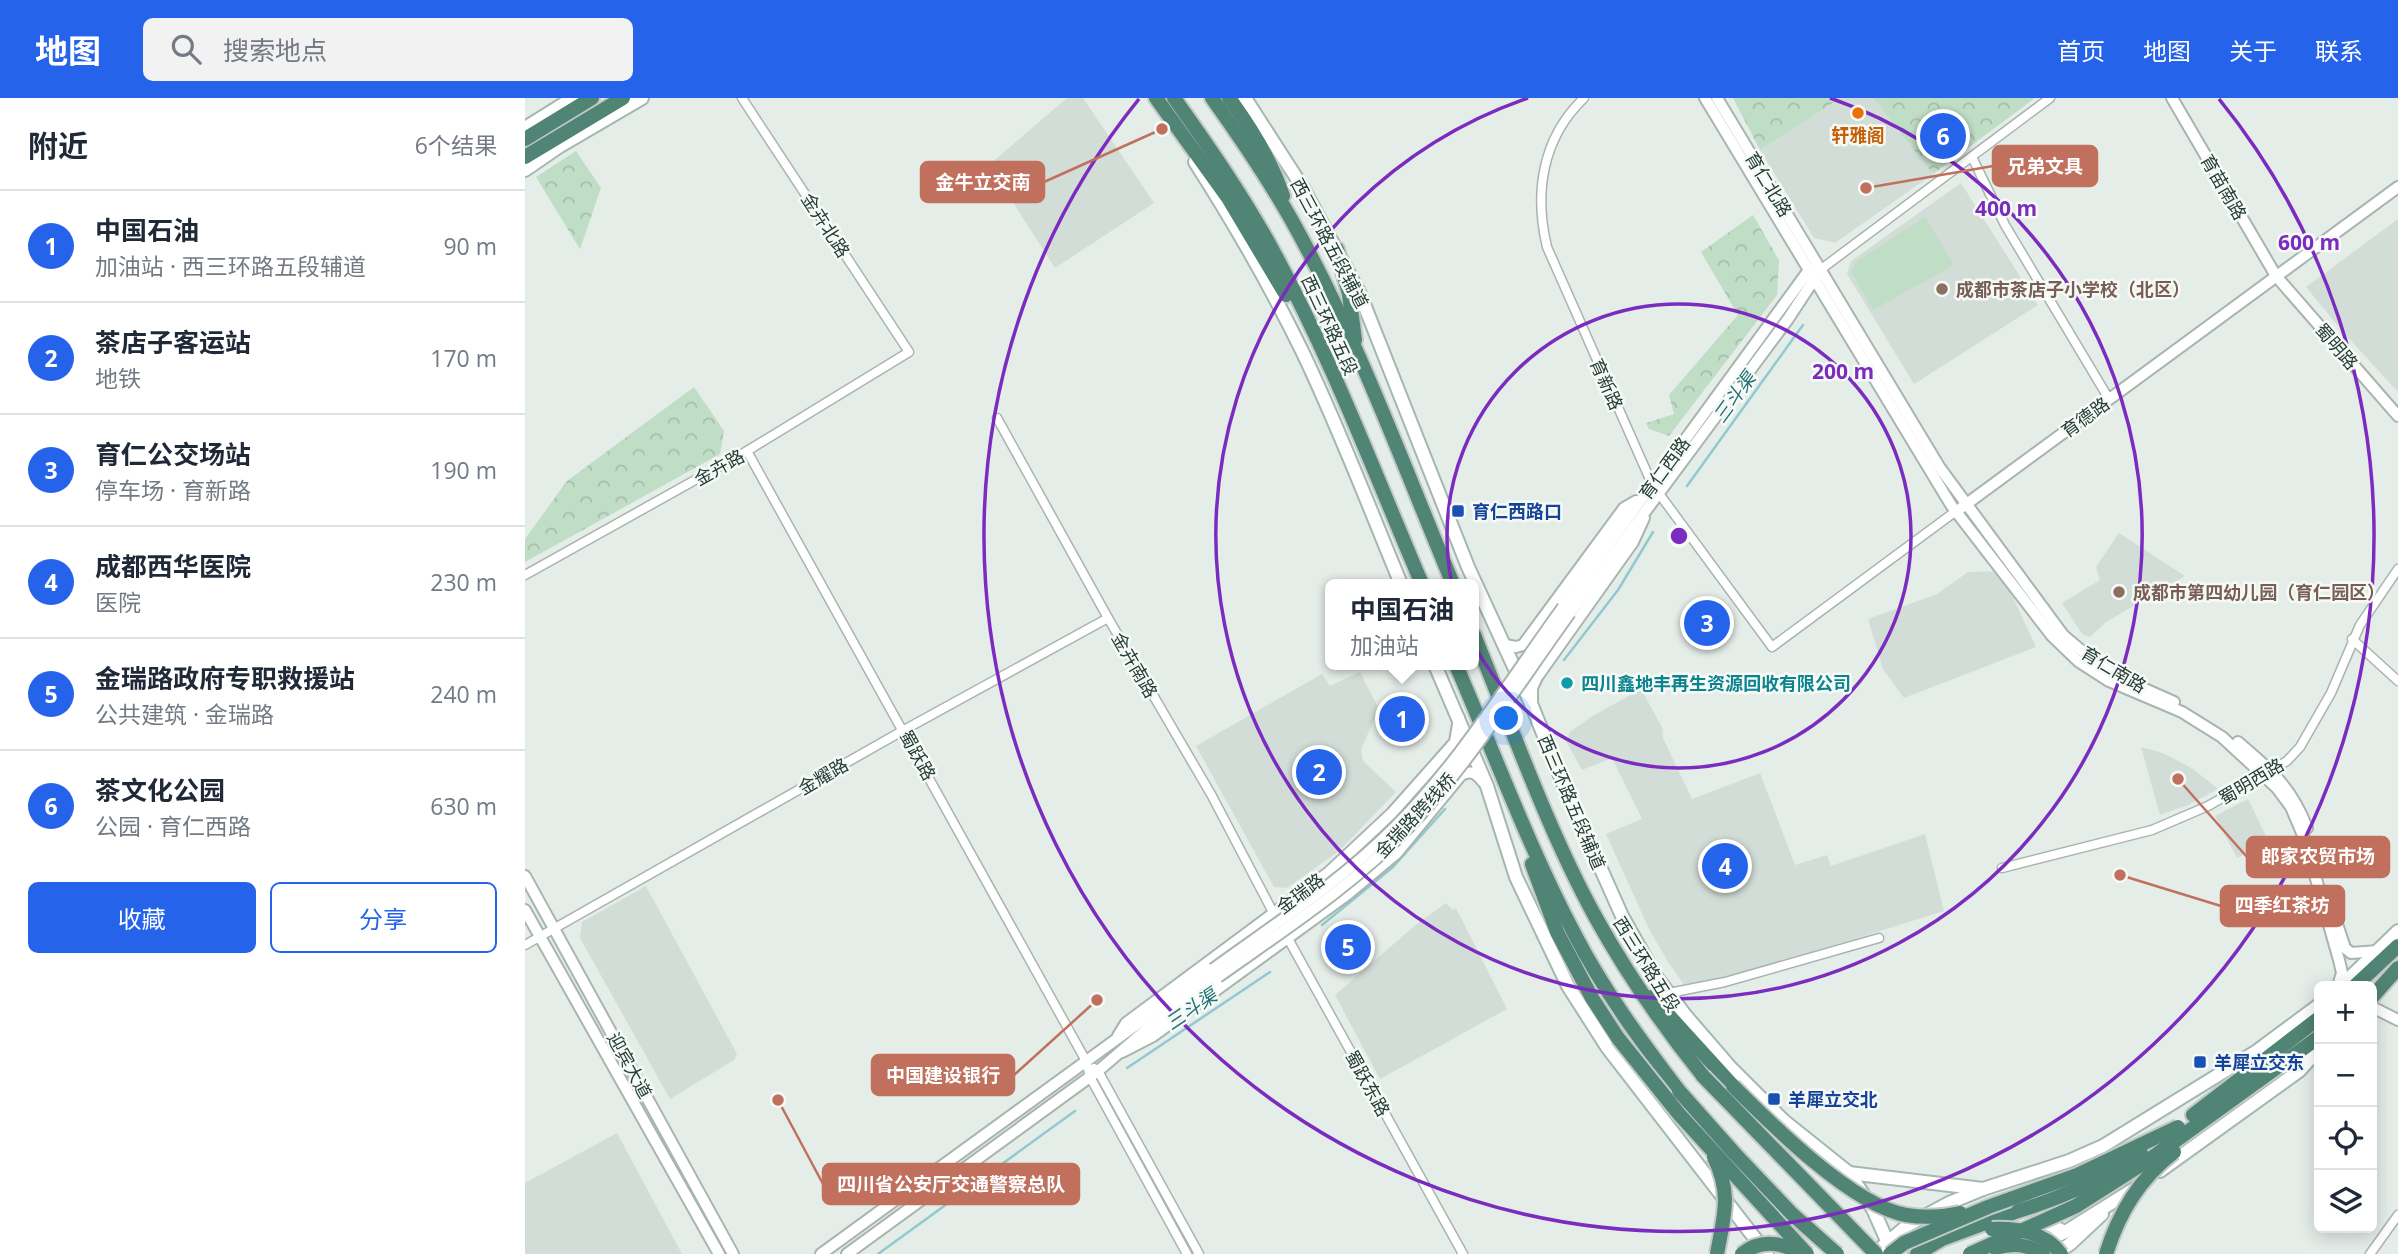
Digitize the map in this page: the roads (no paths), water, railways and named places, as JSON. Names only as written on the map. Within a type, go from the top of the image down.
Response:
[{"type":"highway","points":[[525,139],[592,98]]},
{"type":"highway","points":[[529,161],[623,98]]},
{"type":"highway","points":[[1154,98],[1228,198],[1327,362]]},
{"type":"highway","name":"西三环路五段","points":[[1174,98],[1214,153],[1272,248],[1327,362],[1420,579]]},
{"type":"highway","name":"西三环路五段","points":[[1212,98],[1240,137],[1290,218],[1323,280],[1451,579]]},
{"type":"highway","points":[[1229,98],[1252,130],[1275,172],[1290,218]]},
{"type":"highway","points":[[1337,249],[1349,294],[1357,355]]},
{"type":"highway","name":"西三环路五段","points":[[1479,647],[1563,850],[1595,917],[1662,1026],[1703,1076],[1873,1254]]},
{"type":"highway","points":[[1458,670],[1541,864],[1582,948],[1625,1020],[1679,1091],[1754,1174],[1792,1214],[1837,1254]]},
{"type":"highway","points":[[1526,828],[1532,864],[1557,932],[1592,998],[1618,1038],[1679,1114],[1807,1254]]},
{"type":"highway","points":[[2360,981],[2398,946]]},
{"type":"highway","points":[[2377,991],[2398,968]]},
{"type":"highway","points":[[1626,969],[1774,1127],[1849,1188],[1905,1215],[1944,1216],[1988,1207]]},
{"type":"highway","points":[[1970,1254],[2076,1206],[2131,1172],[2191,1126],[2314,1022]]},
{"type":"highway","points":[[1917,1254],[1942,1239],[2041,1204],[2092,1182],[2229,1104],[2314,1041]]},
{"type":"highway","points":[[1889,1248],[1988,1207],[2077,1175],[2191,1126]]},
{"type":"highway","points":[[2106,1254],[2123,1211],[2135,1191],[2191,1126]]},
{"type":"highway","points":[[1707,1143],[1720,1171],[1726,1196],[1724,1223],[1717,1254]]},
{"type":"highway","points":[[1942,1239],[1992,1229],[2016,1229],[2043,1238],[2061,1254]]},
{"type":"highway","points":[[1742,1254],[1764,1244],[1777,1244],[1801,1254]]},
{"type":"highway","points":[[1977,1254],[2007,1245],[2026,1245],[2043,1254]]},
{"type":"main road","points":[[525,128],[573,98]]},
{"type":"main road","points":[[525,170],[529,161],[642,98]]},
{"type":"main road","points":[[1154,98],[1224,208],[1277,300],[1308,364],[1399,579]]},
{"type":"main road","name":"西三环路五段辅道","points":[[1245,98],[1303,188],[1360,293],[1474,579]]},
{"type":"main road","name":"西三环路五段辅道","points":[[1479,590],[1622,916],[1655,975],[1730,1067],[1784,1121],[1849,1173],[1873,1209],[1889,1248],[1901,1254]]},
{"type":"main road","points":[[1437,670],[1487,786],[1516,877],[1568,986],[1607,1047],[1767,1254]]},
{"type":"main road","points":[[2345,981],[2398,931]]},
{"type":"main road","points":[[1873,1254],[1889,1248],[1907,1225],[1949,1203],[2103,1146],[2257,1051],[2314,1009]]},
{"type":"main road","points":[[2022,1254],[2113,1203],[2299,1071],[2314,1054]]},
{"type":"main road","points":[[2038,1172],[2031,1186],[2035,1209],[2041,1221],[2065,1232]]},
{"type":"main road","points":[[1849,1173],[1983,1189]]},
{"type":"main road","points":[[2055,1254],[2070,1244],[2113,1203]]},
{"type":"main road","points":[[1752,1236],[1752,1254]]},
{"type":"street","name":"金卉北路","points":[[742,98],[909,352]]},
{"type":"street","name":"育新路","points":[[1584,98],[1570,111],[1557,131],[1548,154],[1541,185],[1542,224],[1547,247],[1656,488],[1772,647]]},
{"type":"street","points":[[1705,98],[1815,273]]},
{"type":"street","name":"育仁北路","points":[[1717,98],[1815,273]]},
{"type":"street","name":"育仁西路","points":[[1566,610],[1815,273],[2050,98]]},
{"type":"street","name":"育苗南路","points":[[2172,98],[2276,276]]},
{"type":"street","points":[[1972,157],[2005,225],[2109,399]]},
{"type":"street","name":"育德路","points":[[1772,647],[2398,187]]},
{"type":"street","name":"育仁南路","points":[[1815,273],[1940,468],[1961,508],[2063,635],[2095,662],[2129,682],[2186,708],[2227,733],[2268,772],[2298,805],[2318,857],[2345,948],[2356,954],[2378,951]]},
{"type":"street","name":"蜀明路","points":[[2276,276],[2398,416]]},
{"type":"street","name":"金卉路","points":[[525,575],[747,451],[909,352]]},
{"type":"street","name":"金卉南路","points":[[997,418],[1108,618],[1212,796],[1273,913]]},
{"type":"street","name":"蜀跃路","points":[[747,451],[1086,1061],[1199,1254]]},
{"type":"street","points":[[1505,645],[1516,648],[1523,645],[1624,508],[1646,501]]},
{"type":"street","points":[[1532,706],[1532,688],[1537,677],[1633,542],[1646,501]]},
{"type":"street","name":"蜀明西路","points":[[2003,868],[2151,830],[2208,806],[2287,761],[2300,747],[2331,692],[2352,639],[2398,569]]},
{"type":"street","name":"金瑞路跨线桥","points":[[1215,973],[1327,886],[1394,828],[1427,793],[1566,610]]},
{"type":"street","name":"金耀路","points":[[525,945],[904,730],[1108,618]]},
{"type":"street","points":[[2352,639],[2398,681]]},
{"type":"street","name":"金瑞路","points":[[1113,1043],[1126,1023],[1329,872],[1392,813],[1455,742],[1459,719]]},
{"type":"street","name":"金瑞路","points":[[1122,1052],[1153,1036],[1348,894],[1396,853],[1461,775],[1473,772],[1487,786]]},
{"type":"street","points":[[2268,772],[2291,807],[2314,866],[2339,960],[2340,981]]},
{"type":"street","name":"迎宾大道","points":[[525,876],[733,1254]]},
{"type":"street","name":"迎宾大道","points":[[525,910],[719,1254]]},
{"type":"street","name":"蜀跃东路","points":[[1273,913],[1463,1254]]},
{"type":"street","points":[[1669,993],[1724,982],[1879,937]]},
{"type":"street","name":"金瑞路","points":[[821,1254],[1086,1061],[1215,973]]},
{"type":"street","name":"金瑞路","points":[[848,1254],[1094,1074],[1215,973]]},
{"type":"street","points":[[2377,1010],[2398,1020]]},
{"type":"street","name":"蜀跃路","points":[[1094,1074],[1188,1254]]},
{"type":"street","points":[[2370,1254],[2398,1215]]},
{"type":"waterway","name":"三斗渠","points":[[1687,486],[1803,325]]},
{"type":"waterway","name":"三斗渠","points":[[1564,660],[1618,590],[1653,532]]},
{"type":"waterway","name":"三斗渠","points":[[1322,925],[1393,867],[1445,809]]},
{"type":"waterway","name":"三斗渠","points":[[1127,1068],[1270,972]]},
{"type":"waterway","name":"三斗渠","points":[[878,1254],[1075,1111]]},
{"type":"place","name":"轩雅阁","points":[[1858,113]]},
{"type":"place","name":"金牛立交南","points":[[1162,129]]},
{"type":"place","name":"茶文化公园","points":[[1943,136]]},
{"type":"place","name":"兄弟文具","points":[[1866,188]]},
{"type":"place","name":"成都市茶店子小学校（北区）","points":[[1942,289]]},
{"type":"place","name":"育仁西路口","points":[[1458,511]]},
{"type":"place","name":"成都市第四幼儿园（育仁园区）","points":[[2119,592]]},
{"type":"place","name":"育仁公交场站","points":[[1707,623]]},
{"type":"place","name":"四川鑫地丰再生资源回收有限公司","points":[[1567,683]]},
{"type":"place","name":"中国石油","points":[[1402,719]]},
{"type":"place","name":"茶店子客运站","points":[[1319,772]]},
{"type":"place","name":"郎家农贸市场","points":[[2178,779]]},
{"type":"place","name":"成都西华医院","points":[[1725,866]]},
{"type":"place","name":"四季红茶坊","points":[[2120,875]]},
{"type":"place","name":"金瑞路政府专职救援站","points":[[1348,947]]},
{"type":"place","name":"中国建设银行","points":[[1097,1000]]},
{"type":"place","name":"羊犀立交东","points":[[2200,1062]]},
{"type":"place","name":"羊犀立交北","points":[[1774,1099]]},
{"type":"place","name":"四川省公安厅交通警察总队","points":[[778,1100]]}]
